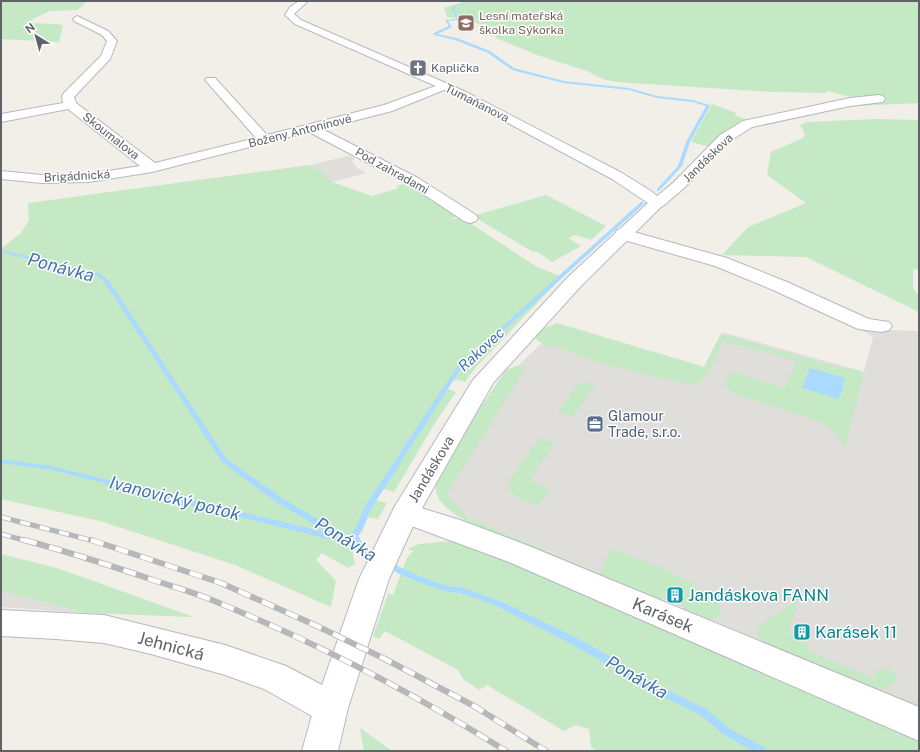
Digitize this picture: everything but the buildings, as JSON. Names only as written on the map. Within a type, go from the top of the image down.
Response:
[{"type":"street","name":"Tumaňanova","points":[[304,1],[293,9],[289,15],[298,22],[445,86],[612,173],[646,194],[657,203]]},
{"type":"street","name":"Skoumalova","points":[[77,19],[105,33],[112,41],[106,57],[68,96],[70,105],[152,168]]},
{"type":"street","points":[[212,80],[265,140]]},
{"type":"street","name":"Boženy Antonínové","points":[[152,168],[388,108],[445,86]]},
{"type":"street","name":"Jandáskova","points":[[320,751],[331,708],[374,579],[405,513],[484,380],[575,281],[623,234],[679,185],[725,138],[748,124],[850,102],[879,99]]},
{"type":"street","name":"Skoumalova","points":[[1,118],[70,105]]},
{"type":"street","name":"Pod zahradami","points":[[311,128],[413,181],[470,218]]},
{"type":"street","name":"Brigádnická","points":[[1,175],[42,178],[88,178],[152,168]]},
{"type":"street","points":[[623,234],[722,262],[780,286],[865,325],[882,326]]},
{"type":"street","name":"Karásek","points":[[405,513],[519,554],[919,724]]},
{"type":"street","name":"Jehnická","points":[[1,623],[56,625],[104,629],[151,640],[225,660],[274,677],[331,708]]},
{"type":"shaded area","points":[[348,156],[355,157],[352,162],[356,167],[366,173],[332,182],[323,176],[326,175],[310,165]]},
{"type":"shaded area","points":[[559,324],[704,367],[722,332],[864,372],[873,337],[860,329],[919,331],[919,707],[469,518],[442,489],[507,376],[542,343]]},
{"type":"shaded area","points":[[1,591],[85,613],[1,607]]},
{"type":"green space","points":[[1,1],[87,1],[78,10],[50,11],[25,23],[63,25],[59,42],[1,39]]},
{"type":"green space","points":[[466,1],[919,1],[919,103],[857,106],[850,97],[827,91],[827,93],[772,92],[616,82],[603,79],[587,71],[540,56],[498,39],[487,29],[471,20],[447,17],[444,8]]},
{"type":"green space","points":[[712,104],[736,113],[735,115],[747,120],[710,147],[691,142]]},
{"type":"green space","points":[[875,119],[919,120],[919,270],[913,269],[913,288],[919,296],[919,312],[806,257],[722,255],[748,227],[806,203],[767,175],[771,152],[803,138],[805,134],[800,125],[808,122]]},
{"type":"green space","points":[[310,165],[327,175],[324,176],[332,182],[372,196],[399,188],[396,186],[407,183],[459,216],[448,220],[460,218],[464,219],[537,267],[562,277],[475,368],[465,382],[459,380],[447,381],[445,386],[456,392],[433,426],[394,492],[385,489],[378,494],[376,500],[387,503],[378,519],[368,517],[357,539],[342,533],[340,541],[352,549],[355,564],[348,568],[322,553],[316,560],[336,581],[331,607],[235,565],[100,521],[1,499],[1,247],[21,233],[29,220],[28,203]]},
{"type":"green space","points":[[546,195],[606,226],[591,240],[575,235],[568,238],[581,246],[552,262],[536,251],[533,252],[473,216]]},
{"type":"green space","points":[[557,323],[704,367],[721,334],[849,370],[850,368],[860,371],[863,376],[845,450],[835,433],[819,421],[734,394],[725,385],[728,375],[734,372],[785,388],[796,361],[723,341],[709,371],[696,385],[663,379],[599,363],[557,347],[553,346],[551,349],[537,340],[535,336],[542,329]]},
{"type":"green space","points":[[517,366],[527,366],[447,494],[469,518],[599,573],[612,548],[684,578],[720,606],[722,613],[713,619],[708,620],[699,618],[684,611],[681,603],[685,594],[670,587],[666,596],[659,602],[468,522],[444,506],[436,491],[438,481],[444,467],[477,412],[506,370]]},
{"type":"green space","points":[[585,382],[596,384],[573,417],[558,412],[577,385]]},
{"type":"green space","points":[[540,438],[555,443],[530,480],[550,488],[537,507],[516,497],[508,487],[510,479]]},
{"type":"green space","points":[[450,541],[473,547],[505,559],[919,742],[919,751],[597,751],[591,747],[589,729],[576,725],[564,731],[487,685],[479,690],[463,679],[458,670],[385,631],[379,639],[373,636],[388,594],[393,595],[407,558],[413,551],[408,549],[419,544]]},
{"type":"green space","points":[[1,554],[57,568],[194,617],[85,613],[1,591]]},
{"type":"green space","points":[[800,596],[788,634],[809,644],[807,650],[875,679],[877,670],[889,668],[895,674],[897,681],[886,689],[864,690],[763,643],[757,635],[761,624],[787,608]]},
{"type":"green space","points":[[360,728],[392,751],[364,751]]},
{"type":"water","points":[[810,368],[845,378],[839,399],[802,388]]},
{"type":"waterway","name":"Rakovec","points":[[474,1],[455,6],[453,9],[458,19],[446,21],[451,26],[435,34],[456,39],[489,52],[513,69],[564,82],[629,89],[657,97],[693,101],[708,106],[688,142],[680,166],[658,190]]},
{"type":"waterway","name":"Rakovec","points":[[361,547],[354,535],[358,531],[368,508],[458,369],[643,203]]},
{"type":"waterway","name":"Ponávka","points":[[1,251],[99,275],[107,282],[224,460],[279,500],[377,558]]},
{"type":"waterway","name":"Ivanovický potok","points":[[1,461],[51,468],[340,539]]},
{"type":"waterway","name":"Ponávka","points":[[389,564],[404,573],[440,587],[461,590],[497,603],[574,641],[619,666],[629,675],[703,712],[726,731],[762,751]]},
{"type":"railway","points":[[1,517],[94,541]]},
{"type":"railway","points":[[1,534],[27,541]]},
{"type":"railway","points":[[24,540],[90,559],[196,594],[293,635],[402,690],[506,751]]},
{"type":"railway","points":[[91,540],[221,583],[317,626],[385,659],[474,706],[546,751]]},
{"type":"place","name":"Lesní mateřská školka Sýkorka","points":[[466,23]]},
{"type":"place","name":"Kaplička","points":[[418,68]]},
{"type":"place","name":"Glamour Trade, s.r.o.","points":[[595,424]]},
{"type":"place","name":"Jandáskova FANN","points":[[675,595]]},
{"type":"place","name":"Karásek 11","points":[[802,632]]}]
